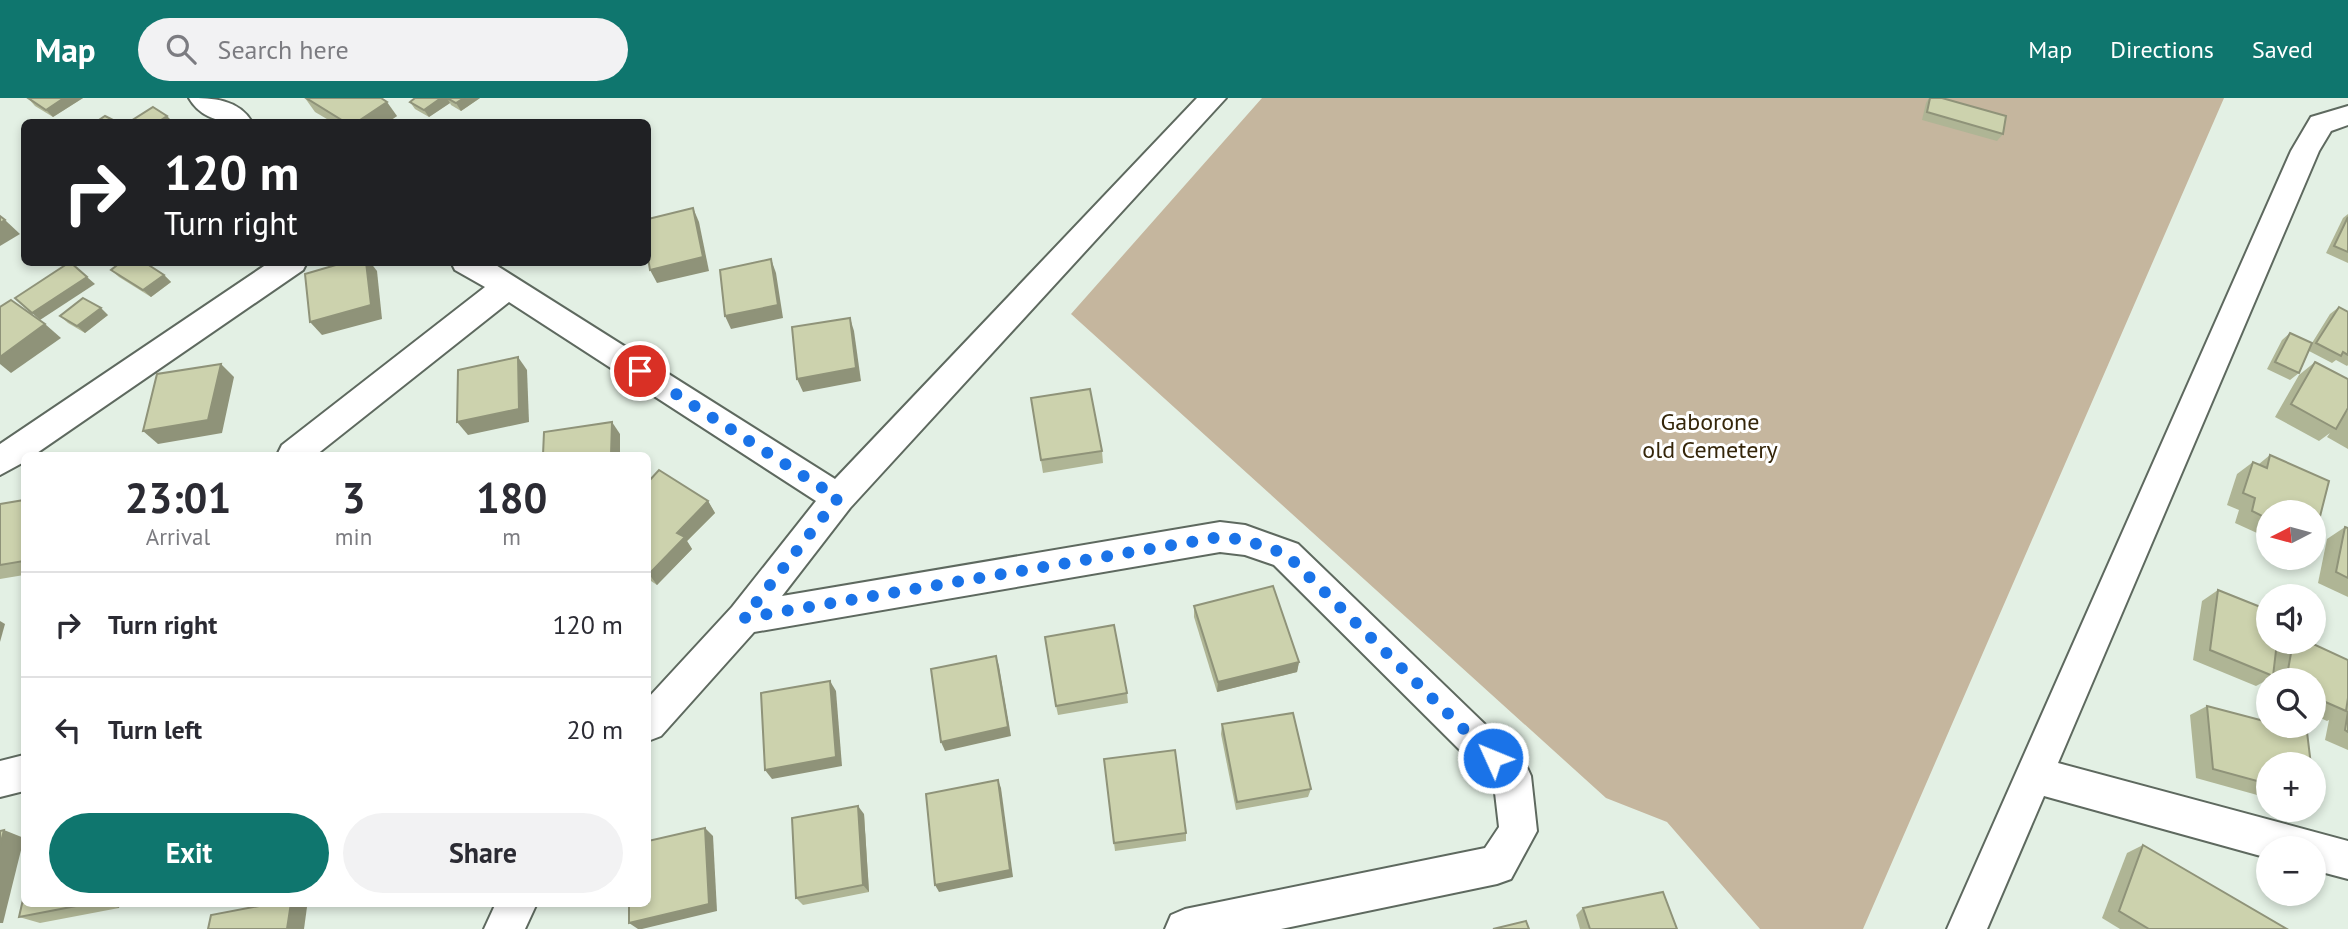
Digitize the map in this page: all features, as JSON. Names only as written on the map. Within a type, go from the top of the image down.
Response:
[{"type":"street","points":[[202,98],[234,119]]},
{"type":"street","points":[[651,721],[744,618],[838,498],[1213,98]]},
{"type":"street","points":[[1967,929],[2305,151],[2321,124],[2348,115]]},
{"type":"street","points":[[0,461],[287,266]]},
{"type":"street","points":[[472,266],[508,286],[838,498]]},
{"type":"street","points":[[297,452],[508,286]]},
{"type":"street","points":[[744,618],[1220,537],[1245,540],[1286,554],[1512,776],[1518,831],[1497,865],[1185,929]]},
{"type":"street","points":[[0,779],[21,774]]},
{"type":"street","points":[[2034,775],[2257,836]]},
{"type":"street","points":[[2326,854],[2348,860]]},
{"type":"street","points":[[504,929],[515,907]]},
{"type":"green space","name":"Gaborone old Cemetery","points":[[1262,98],[2224,98],[1863,929],[1760,929],[1667,822],[1606,798],[1071,314]]},
{"type":"building","points":[[28,98],[64,98],[46,110]]},
{"type":"building","points":[[306,98],[381,98],[387,102],[362,119],[340,119]]},
{"type":"building","points":[[415,98],[441,98],[424,110],[410,102]]},
{"type":"building","points":[[447,98],[464,98],[456,103]]},
{"type":"building","points":[[1930,98],[1942,98],[2006,116],[2003,134],[1927,112]]},
{"type":"building","points":[[153,107],[167,116],[162,119],[134,119]]},
{"type":"building","points":[[693,208],[703,257],[650,270],[651,218]]},
{"type":"building","points":[[2348,217],[2348,252],[2334,246]]},
{"type":"building","points":[[771,259],[778,305],[725,316],[720,270]]},
{"type":"building","points":[[64,266],[75,266],[87,277],[32,313],[15,298]]},
{"type":"building","points":[[116,266],[150,266],[164,275],[143,290],[111,270]]},
{"type":"building","points":[[332,266],[366,266],[371,305],[310,322],[305,274]]},
{"type":"building","points":[[83,298],[101,308],[77,326],[60,316]]},
{"type":"building","points":[[11,300],[45,324],[0,357],[0,307]]},
{"type":"building","points":[[2339,307],[2348,312],[2348,355],[2343,352],[2341,356],[2316,343]]},
{"type":"building","points":[[850,318],[856,368],[797,379],[792,327]]},
{"type":"building","points":[[2290,333],[2312,343],[2299,373],[2275,362]]},
{"type":"building","points":[[518,357],[519,409],[457,422],[458,370]]},
{"type":"building","points":[[2315,362],[2348,379],[2348,408],[2336,429],[2291,404]]},
{"type":"building","points":[[221,364],[208,420],[143,431],[157,374]]},
{"type":"building","points":[[1090,389],[1102,451],[1041,460],[1031,398]]},
{"type":"building","points":[[612,422],[611,452],[543,452],[544,432]]},
{"type":"building","points":[[2270,455],[2329,481],[2324,500],[2256,500],[2256,513],[2252,511],[2255,498],[2243,493],[2253,462],[2267,468]]},
{"type":"building","points":[[659,470],[708,501],[677,533],[685,537],[651,572],[651,479]]},
{"type":"building","points":[[21,500],[21,562],[0,565],[0,504]]},
{"type":"building","points":[[2345,527],[2348,528],[2348,578],[2336,572]]},
{"type":"building","points":[[1273,586],[1299,662],[1218,682],[1194,606]]},
{"type":"building","points":[[2218,590],[2256,605],[2256,654],[2276,654],[2274,668],[2256,669],[2210,650]]},
{"type":"building","points":[[1114,625],[1127,693],[1056,706],[1045,637]]},
{"type":"building","points":[[2326,650],[2348,660],[2346,711],[2326,702],[2326,668],[2288,668],[2291,654],[2326,654]]},
{"type":"building","points":[[996,656],[1008,727],[941,742],[931,669]]},
{"type":"building","points":[[830,681],[836,757],[765,770],[761,693]]},
{"type":"building","points":[[2207,706],[2256,719],[2256,738],[2308,738],[2309,752],[2256,752],[2256,781],[2213,769]]},
{"type":"building","points":[[2348,711],[2348,732],[2345,730]]},
{"type":"building","points":[[1293,713],[1311,789],[1237,802],[1222,724]]},
{"type":"building","points":[[1175,750],[1186,833],[1114,843],[1104,759]]},
{"type":"building","points":[[998,780],[1010,870],[935,885],[926,794]]},
{"type":"building","points":[[858,806],[863,885],[796,898],[792,818]]},
{"type":"building","points":[[705,828],[709,904],[629,923],[629,907],[651,907],[651,840]]},
{"type":"building","points":[[2143,845],[2287,929],[2149,929],[2119,911]]},
{"type":"building","points":[[1663,892],[1677,929],[1590,929],[1583,908]]},
{"type":"building","points":[[21,907],[71,907],[19,917]]},
{"type":"building","points":[[254,907],[290,907],[287,929],[208,929],[211,915]]},
{"type":"building","points":[[1526,921],[1529,929],[1493,929]]},
{"type":"route","points":[[640,371],[838,498],[744,618],[1220,537],[1245,540],[1286,554],[1493,758]]}]
